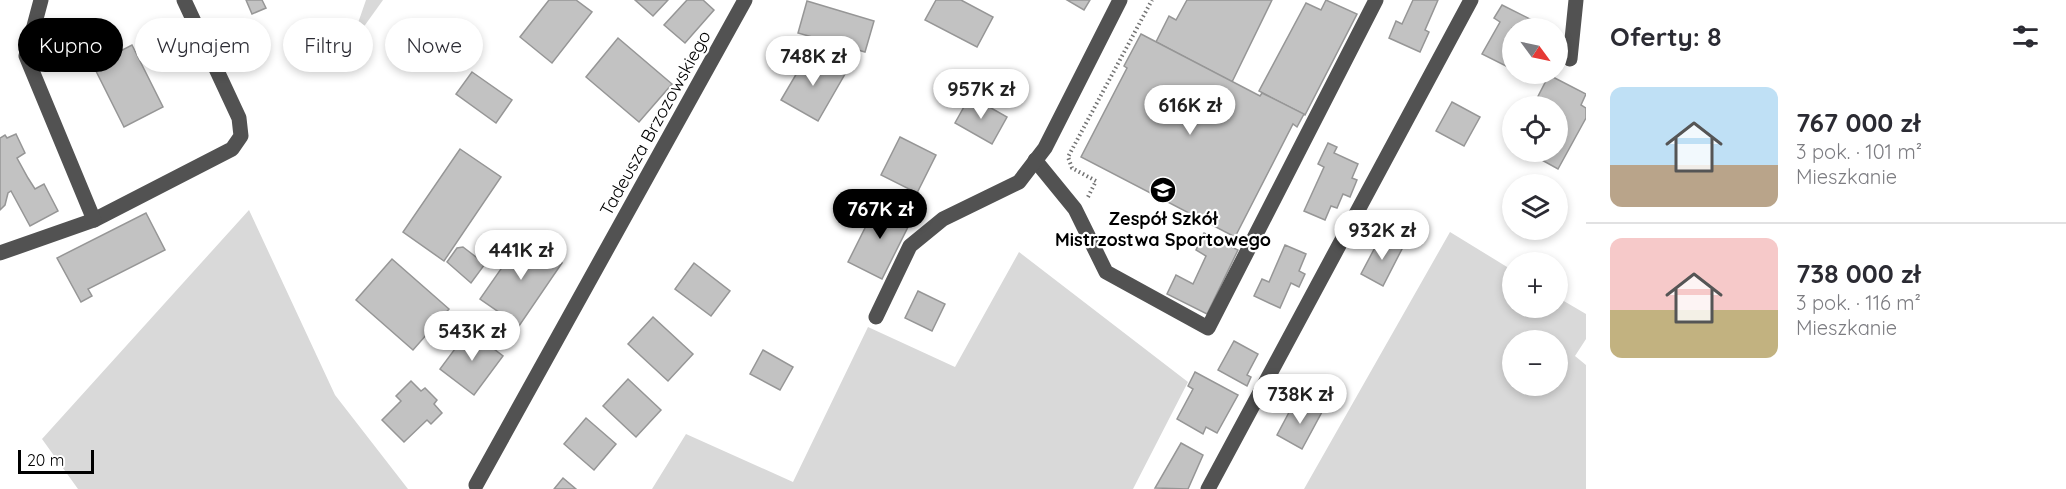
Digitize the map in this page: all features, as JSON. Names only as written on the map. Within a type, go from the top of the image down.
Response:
[{"type":"street","points":[[41,0],[26,56],[94,220]]},
{"type":"street","points":[[0,253],[94,220],[232,149],[242,136],[239,118],[184,0]]},
{"type":"street","name":"Tadeusza Brzozowskiego","points":[[476,485],[745,0]]},
{"type":"street","points":[[876,316],[910,246],[944,219],[1019,182],[1045,148],[1120,0]]},
{"type":"street","points":[[1035,160],[1078,216],[1106,272],[1208,328],[1376,0]]},
{"type":"street","points":[[1208,489],[1471,0]]},
{"type":"street","points":[[1570,59],[1576,0]]},
{"type":"path","points":[[1078,216],[1096,181],[1072,168],[1068,157],[1152,0]]},
{"type":"shaded area","points":[[366,0],[383,0],[370,18],[360,18]]},
{"type":"shaded area","points":[[249,210],[335,395],[408,489],[78,489],[42,439]]},
{"type":"shaded area","points":[[1450,232],[1502,264],[1502,318],[1568,318],[1568,303],[1586,314],[1586,339],[1575,356],[1586,365],[1586,489],[1304,489]]},
{"type":"shaded area","points":[[1019,252],[1188,382],[1133,489],[652,489],[686,434],[793,482],[868,327],[955,367]]},
{"type":"building","points":[[246,0],[262,0],[266,8],[252,14]]},
{"type":"building","points":[[549,0],[576,0],[592,12],[552,63],[520,37]]},
{"type":"building","points":[[635,0],[668,0],[653,16]]},
{"type":"building","points":[[687,0],[703,0],[714,10],[685,43],[664,25]]},
{"type":"building","points":[[936,0],[961,0],[993,17],[977,47],[925,20]]},
{"type":"building","points":[[1067,0],[1090,0],[1084,10]]},
{"type":"building","points":[[1187,0],[1272,0],[1232,82],[1156,42],[1169,16],[1176,20]]},
{"type":"building","points":[[1326,0],[1357,14],[1305,115],[1259,91],[1306,3],[1321,10]]},
{"type":"building","points":[[1413,0],[1438,0],[1425,30],[1429,32],[1420,52],[1389,38],[1396,21],[1402,24]]},
{"type":"building","points":[[807,1],[874,21],[865,52],[798,33]]},
{"type":"building","points":[[1502,5],[1528,18],[1502,18],[1502,64],[1482,54],[1500,22],[1494,18]]},
{"type":"building","points":[[1141,34],[1260,96],[1262,93],[1304,114],[1297,127],[1293,124],[1235,237],[1081,157],[1127,68],[1124,66]]},
{"type":"building","points":[[618,38],[672,84],[639,122],[586,77]]},
{"type":"building","points":[[132,45],[135,51],[135,72],[146,72],[163,107],[124,127],[96,72],[123,72],[123,50]]},
{"type":"building","points":[[808,54],[845,74],[818,121],[781,100]]},
{"type":"building","points":[[472,72],[512,100],[496,123],[456,94]]},
{"type":"building","points":[[1544,84],[1567,84],[1586,94],[1581,105],[1586,108],[1586,118],[1568,151],[1568,96],[1538,96]]},
{"type":"building","points":[[970,96],[1007,117],[992,144],[955,123]]},
{"type":"building","points":[[1452,102],[1480,117],[1464,146],[1436,131]]},
{"type":"building","points":[[16,134],[25,153],[17,158],[35,189],[44,184],[58,211],[30,226],[11,191],[8,193],[5,205],[0,210],[0,138]]},
{"type":"building","points":[[900,137],[936,155],[917,193],[881,175]]},
{"type":"building","points":[[1328,143],[1337,147],[1334,153],[1358,164],[1352,178],[1357,180],[1350,197],[1343,194],[1337,208],[1331,206],[1325,220],[1304,211],[1324,167],[1318,164]]},
{"type":"building","points":[[460,149],[501,177],[444,261],[403,232]]},
{"type":"building","points":[[1545,162],[1562,162],[1558,169]]},
{"type":"building","points":[[878,202],[912,219],[882,279],[848,262]]},
{"type":"building","points":[[146,213],[165,250],[88,289],[92,296],[81,302],[57,258]]},
{"type":"building","points":[[1204,233],[1238,250],[1207,314],[1167,294],[1176,275],[1193,284],[1206,256],[1196,250]]},
{"type":"building","points":[[524,236],[562,263],[519,326],[480,299]]},
{"type":"building","points":[[1381,236],[1403,247],[1383,286],[1361,274]]},
{"type":"building","points":[[1285,245],[1306,254],[1299,271],[1305,274],[1299,287],[1291,283],[1280,308],[1254,296],[1262,279],[1269,282]]},
{"type":"building","points":[[463,247],[485,264],[471,283],[447,262],[457,248]]},
{"type":"building","points":[[392,259],[449,309],[413,350],[356,300]]},
{"type":"building","points":[[694,263],[730,291],[711,316],[675,289]]},
{"type":"building","points":[[918,291],[945,304],[932,331],[905,318]]},
{"type":"building","points":[[653,317],[693,354],[668,381],[628,344]]},
{"type":"building","points":[[469,330],[503,356],[474,395],[440,369]]},
{"type":"building","points":[[1234,341],[1258,354],[1247,375],[1251,377],[1247,386],[1218,370]]},
{"type":"building","points":[[763,350],[793,367],[780,390],[750,374]]},
{"type":"building","points":[[1195,372],[1238,395],[1217,433],[1206,427],[1203,434],[1177,419],[1193,389],[1188,386]]},
{"type":"building","points":[[628,379],[661,410],[636,437],[603,406]]},
{"type":"building","points":[[411,381],[421,391],[425,388],[437,400],[434,404],[442,413],[431,424],[427,420],[404,442],[382,420],[401,401],[396,396]]},
{"type":"building","points":[[1294,403],[1307,410],[1311,404],[1323,410],[1302,449],[1277,435]]},
{"type":"building","points":[[586,418],[616,444],[594,470],[564,444]]},
{"type":"building","points":[[1181,443],[1203,455],[1188,489],[1155,488]]},
{"type":"building","points":[[563,478],[576,489],[554,489]]},
{"type":"place","name":"Zespół Szkół Mistrzostwa Sportowego","points":[[1163,190]]}]
